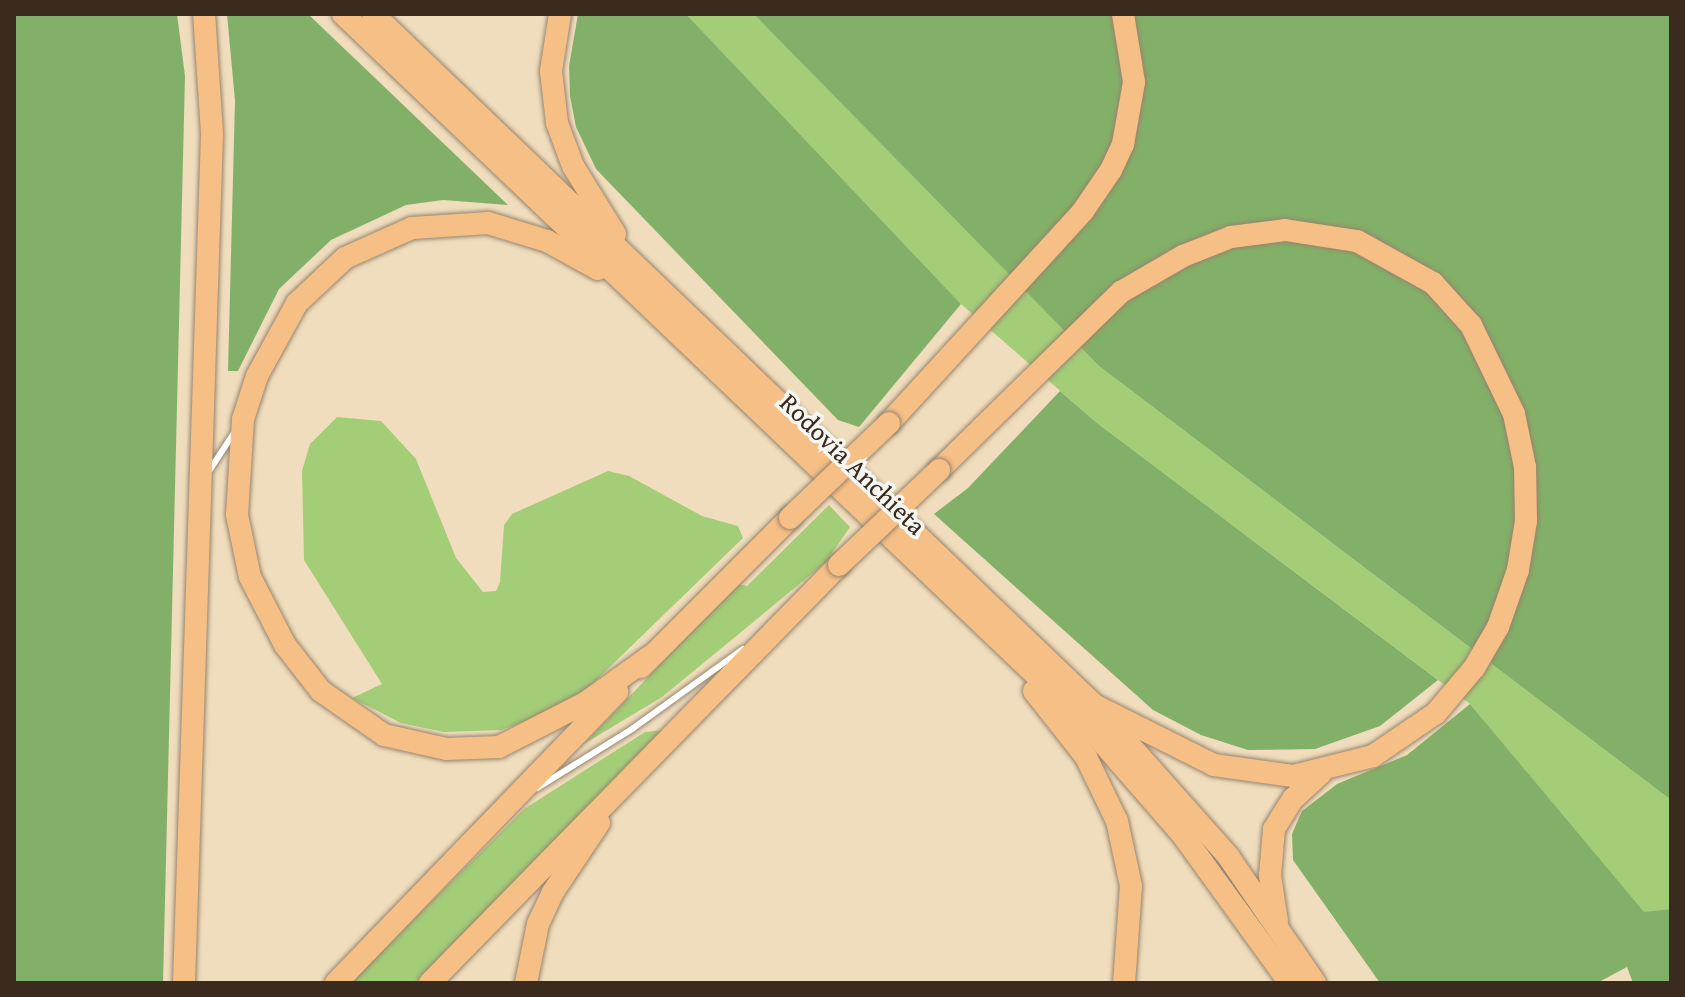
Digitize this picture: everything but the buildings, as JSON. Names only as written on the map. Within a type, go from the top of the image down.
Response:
[{"type":"highway","points":[[184,983],[212,117],[204,14]]},
{"type":"highway","name":"Rodovia Anchieta","points":[[343,14],[632,276],[1094,705],[1228,856],[1315,983]]},
{"type":"highway","name":"Rodovia Anchieta","points":[[373,14],[971,617],[1082,719],[1172,822],[1290,983]]},
{"type":"highway","points":[[560,14],[551,71],[560,135],[578,176],[632,276]]},
{"type":"highway","points":[[336,983],[513,803],[651,656],[889,423],[1098,192],[1123,144],[1134,82],[1123,14]]},
{"type":"highway","points":[[632,276],[547,241],[488,223],[445,222],[375,240],[345,258],[297,303],[257,376],[243,419],[237,515],[260,604],[321,691],[362,723],[416,746],[499,747],[585,703],[651,656]]},
{"type":"highway","points":[[430,983],[779,622],[939,470],[1081,326],[1153,272],[1210,245],[1254,232],[1285,230],[1346,238],[1385,252],[1433,283],[1489,353],[1514,414],[1525,467],[1526,521],[1518,570],[1498,627],[1474,668],[1452,695],[1402,740],[1321,773],[1293,799],[1274,829],[1270,876],[1278,927]]},
{"type":"highway","points":[[971,617],[1067,730],[1105,788],[1126,851],[1131,886],[1124,983]]},
{"type":"highway","points":[[1094,705],[1214,765],[1256,773],[1321,773]]},
{"type":"highway","points":[[526,983],[538,924],[553,892],[640,766]]},
{"type":"lane","points":[[198,487],[243,419]]},
{"type":"lane","points":[[513,803],[632,729],[779,622]]},
{"type":"green space","points":[[14,14],[177,14],[185,76],[163,983],[14,983]]},
{"type":"green space","points":[[227,14],[308,14],[508,205],[443,200],[406,205],[331,240],[279,289],[238,371],[228,371],[235,101]]},
{"type":"green space","points":[[578,14],[686,14],[961,304],[859,427],[838,420],[596,169],[576,127],[570,96],[569,66]]},
{"type":"green space","points":[[686,14],[754,14],[769,25],[1099,366],[1671,800],[1671,909],[1644,913],[1470,704],[1097,423],[961,304]]},
{"type":"green space","points":[[754,14],[1671,14],[1671,800],[1099,366]]},
{"type":"green space","points":[[1060,391],[1097,423],[1438,680],[1380,726],[1315,749],[1248,750],[1201,735],[1153,710],[934,514],[968,488]]},
{"type":"green space","points":[[337,417],[381,421],[416,459],[456,558],[483,592],[496,591],[500,582],[504,525],[512,514],[608,471],[629,476],[702,516],[738,526],[743,538],[586,690],[550,712],[501,730],[444,732],[401,723],[352,698],[382,684],[304,560],[302,471],[310,444]]},
{"type":"green space","points":[[829,505],[850,527],[825,563],[662,697],[584,744],[737,584],[747,586]]},
{"type":"green space","points":[[1470,704],[1644,912],[1671,909],[1671,983],[1633,983],[1627,967],[1597,983],[1380,983],[1293,860],[1292,834],[1302,811],[1337,784],[1407,755]]},
{"type":"green space","points":[[664,730],[416,983],[350,983],[524,809],[645,732]]}]
